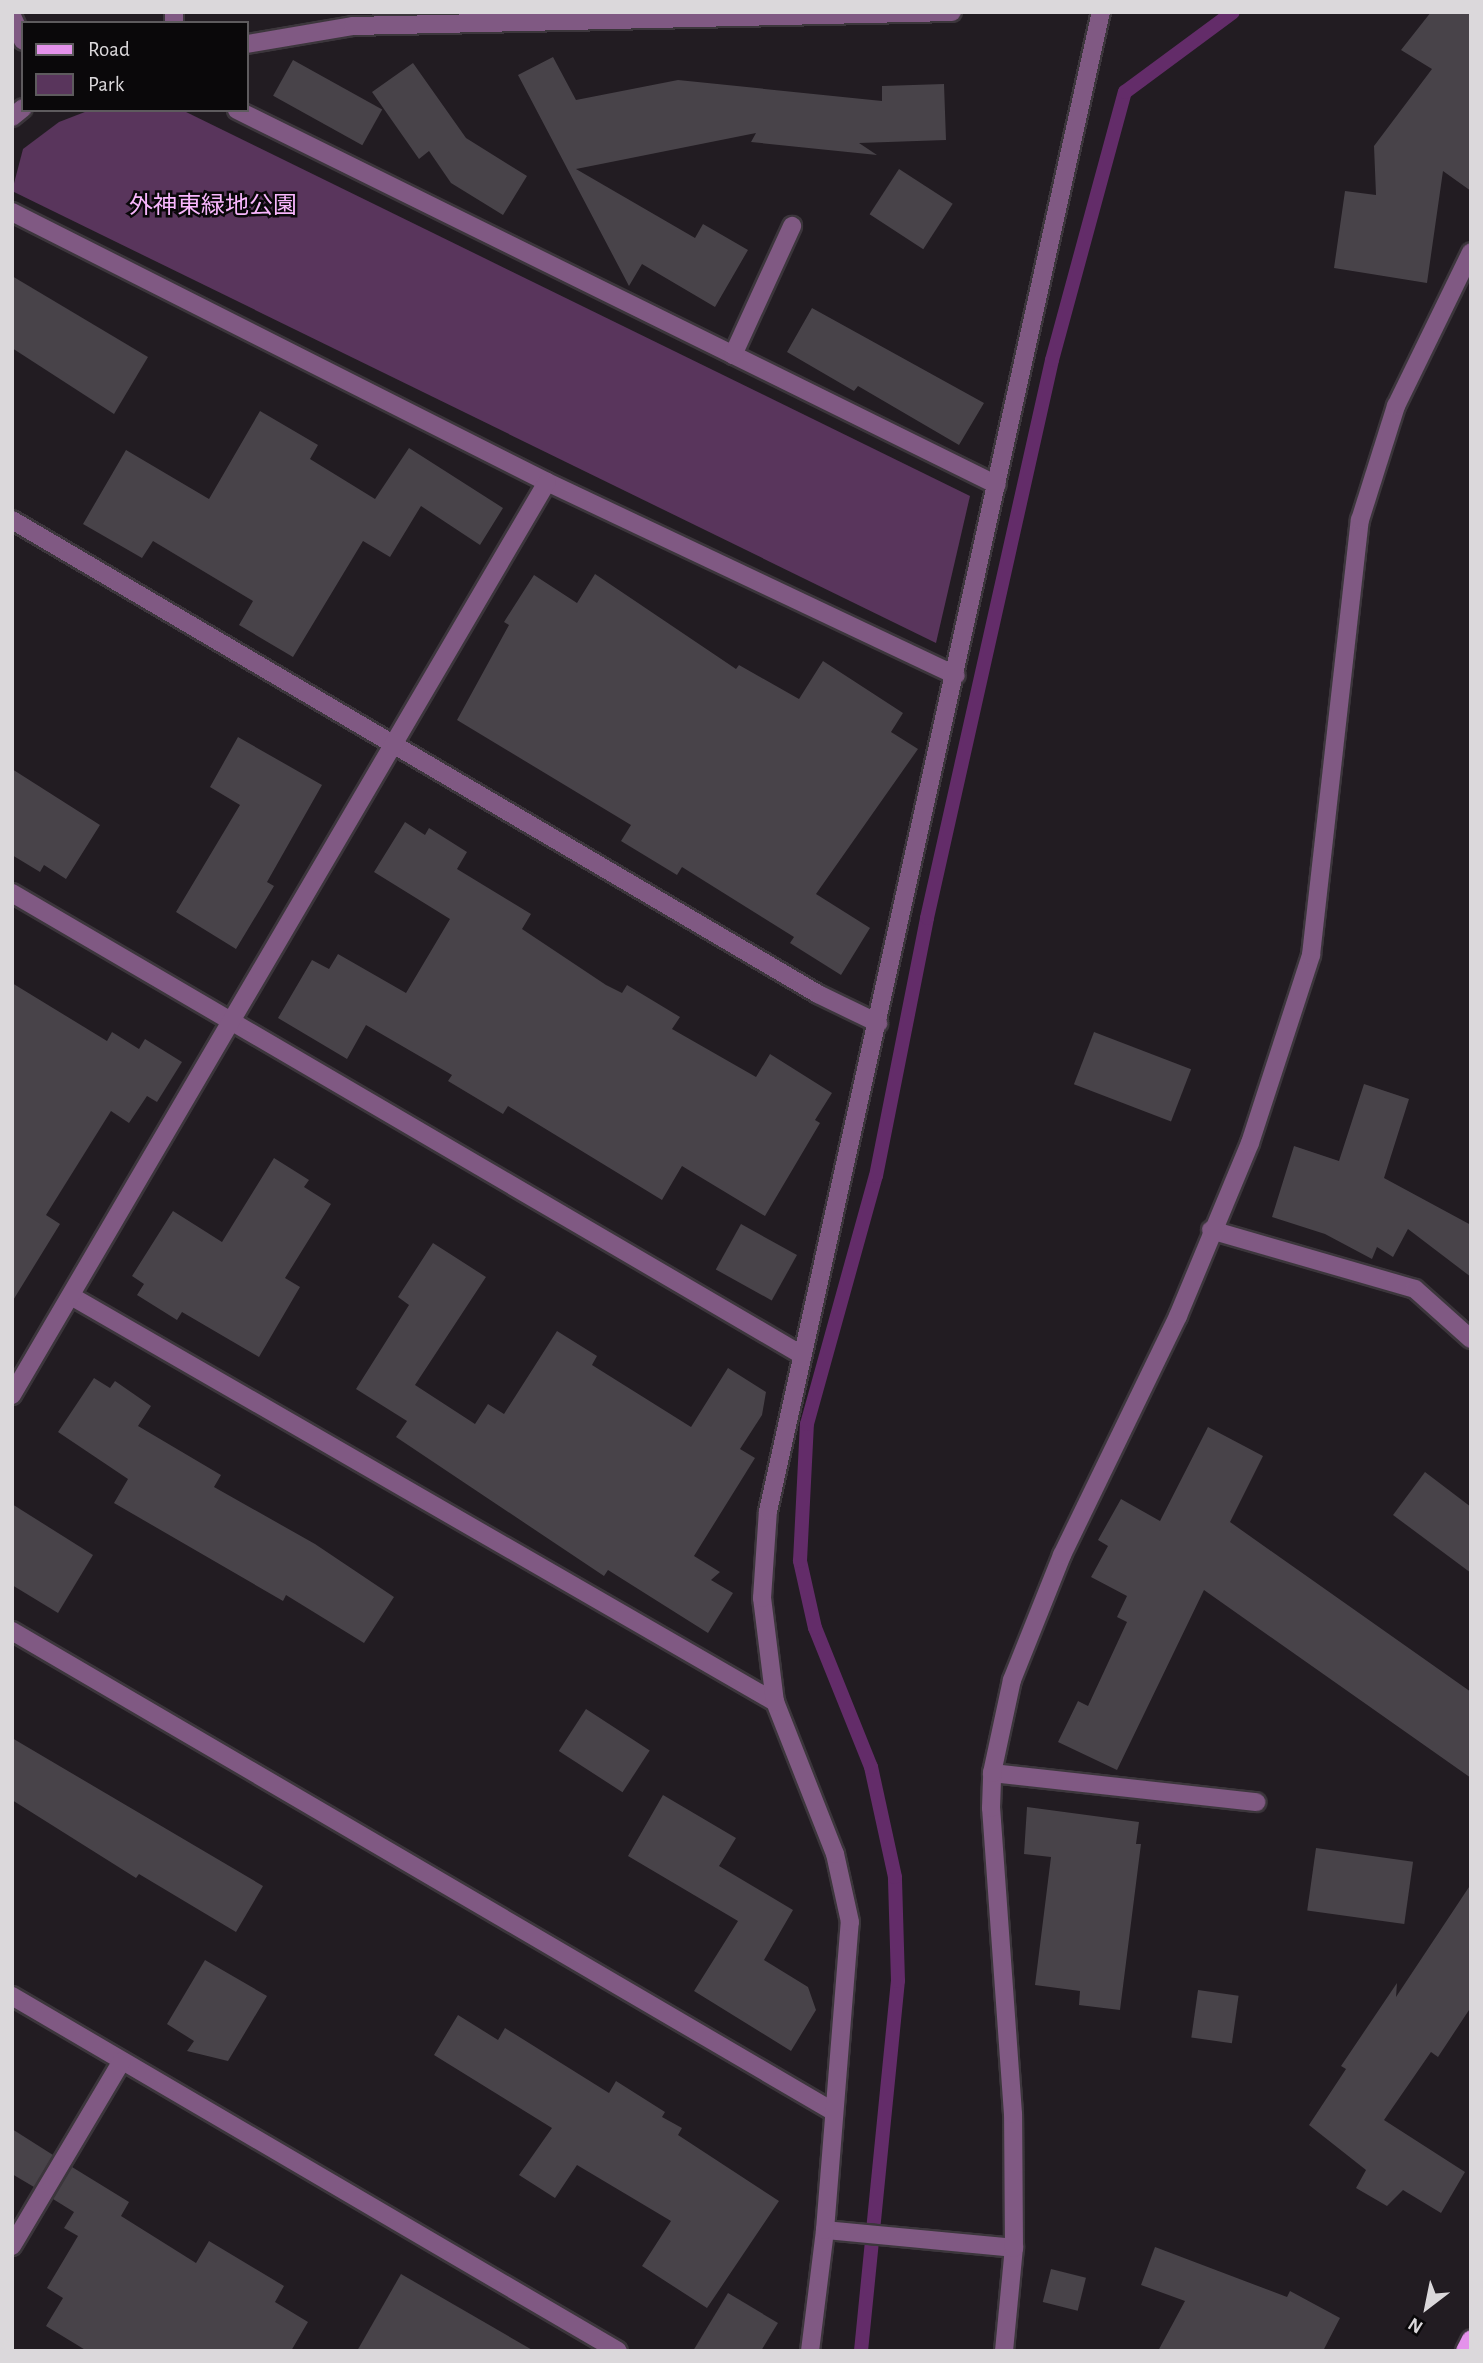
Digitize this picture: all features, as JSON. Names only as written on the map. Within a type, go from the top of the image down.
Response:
[{"type":"main road","points":[[1465,2351],[1471,2339]]},
{"type":"street","points":[[248,44],[353,26],[952,12]]},
{"type":"street","points":[[810,2351],[825,2230],[850,1922],[835,1854],[775,1702],[762,1598],[768,1511],[956,676],[1101,12]]},
{"type":"street","points":[[12,16],[21,36]]},
{"type":"street","points":[[241,112],[997,485]]},
{"type":"street","points":[[12,212],[547,482],[956,676]]},
{"type":"street","points":[[733,355],[792,226]]},
{"type":"street","points":[[1004,2351],[1014,2248],[1013,2114],[992,1773],[1012,1680],[1052,1580],[1178,1316],[1211,1230],[1250,1143],[1311,955],[1360,520],[1396,406],[1471,252]]},
{"type":"street","points":[[12,1395],[547,482]]},
{"type":"street","points":[[12,520],[818,994],[878,1023]]},
{"type":"street","points":[[12,893],[802,1355]]},
{"type":"street","points":[[1211,1230],[1415,1289],[1471,1339]]},
{"type":"street","points":[[71,1296],[775,1702]]},
{"type":"street","points":[[12,1631],[834,2112]]},
{"type":"street","points":[[992,1773],[1256,1802]]},
{"type":"street","points":[[12,1996],[618,2351]]},
{"type":"street","points":[[12,2246],[122,2061]]},
{"type":"street","points":[[825,2230],[1014,2248]]},
{"type":"green space","name":"外神東緑地公園","points":[[85,112],[186,112],[970,496],[936,643],[12,191],[23,149],[59,122]]},
{"type":"building","points":[[1431,12],[1471,12],[1471,191],[1443,171],[1427,283],[1334,268],[1345,191],[1376,195],[1374,146],[1432,69],[1401,50]]},
{"type":"building","points":[[553,57],[576,100],[678,80],[882,101],[882,86],[944,84],[946,140],[859,143],[877,155],[751,142],[756,133],[576,169],[695,238],[703,224],[748,250],[715,307],[642,264],[629,286],[518,75]]},
{"type":"building","points":[[293,60],[382,109],[362,145],[273,96]]},
{"type":"building","points":[[413,63],[466,138],[527,176],[503,215],[451,183],[429,151],[419,159],[372,92]]},
{"type":"building","points":[[899,169],[953,204],[923,249],[870,214]]},
{"type":"building","points":[[12,276],[148,357],[114,414],[12,348]]},
{"type":"building","points":[[812,308],[984,403],[959,445],[858,386],[854,391],[787,352]]},
{"type":"building","points":[[260,411],[318,445],[310,459],[375,499],[409,448],[503,508],[480,545],[421,506],[390,557],[363,541],[293,657],[239,625],[253,601],[153,541],[142,558],[83,524],[126,450],[209,499]]},
{"type":"building","points":[[595,574],[736,669],[739,665],[799,699],[823,661],[903,713],[891,732],[918,749],[816,894],[870,928],[841,975],[790,943],[794,937],[682,867],[677,875],[621,841],[631,825],[457,720],[509,625],[504,622],[534,575],[577,603]]},
{"type":"building","points":[[238,737],[322,785],[267,882],[274,886],[236,949],[176,912],[240,805],[210,787]]},
{"type":"building","points":[[12,769],[100,825],[66,879],[44,865],[40,872],[12,855]]},
{"type":"building","points":[[405,822],[425,835],[429,828],[467,852],[457,869],[531,914],[522,929],[606,985],[622,993],[627,985],[680,1017],[672,1029],[756,1077],[770,1054],[832,1093],[815,1120],[820,1123],[765,1216],[682,1166],[662,1200],[508,1106],[503,1114],[448,1081],[452,1075],[366,1025],[347,1059],[278,1018],[312,960],[329,969],[338,954],[406,993],[450,919],[374,872]]},
{"type":"building","points":[[12,983],[107,1041],[112,1032],[139,1049],[145,1039],[182,1062],[157,1102],[147,1096],[129,1123],[111,1111],[46,1215],[60,1224],[12,1302]]},
{"type":"building","points":[[1094,1032],[1191,1069],[1171,1122],[1074,1084]]},
{"type":"building","points":[[1364,1084],[1409,1099],[1384,1178],[1471,1225],[1471,1277],[1408,1229],[1393,1257],[1377,1247],[1372,1259],[1325,1234],[1272,1217],[1294,1146],[1339,1161]]},
{"type":"building","points":[[274,1158],[309,1180],[304,1187],[331,1204],[285,1278],[300,1287],[259,1357],[182,1312],[177,1320],[137,1295],[144,1284],[132,1276],[173,1211],[222,1242]]},
{"type":"building","points":[[741,1224],[797,1255],[772,1301],[716,1269]]},
{"type":"building","points":[[433,1243],[486,1277],[415,1385],[475,1424],[488,1404],[504,1414],[557,1331],[597,1356],[592,1365],[691,1427],[728,1368],[766,1392],[762,1415],[740,1449],[755,1458],[694,1556],[720,1572],[711,1580],[733,1593],[708,1633],[608,1570],[604,1576],[396,1437],[407,1421],[356,1389],[409,1305],[398,1297]]},
{"type":"building","points":[[94,1378],[110,1388],[115,1381],[151,1406],[138,1426],[221,1475],[214,1487],[315,1544],[394,1597],[364,1643],[286,1595],[283,1601],[114,1503],[128,1479],[58,1432]]},
{"type":"building","points":[[1208,1427],[1263,1456],[1230,1522],[1471,1692],[1471,1778],[1204,1590],[1117,1770],[1058,1742],[1078,1701],[1088,1706],[1127,1622],[1117,1617],[1127,1596],[1091,1577],[1108,1546],[1098,1540],[1121,1499],[1160,1521]]},
{"type":"building","points":[[1425,1472],[1471,1507],[1471,1573],[1393,1515]]},
{"type":"building","points":[[12,1504],[93,1555],[58,1613],[12,1585]]},
{"type":"building","points":[[586,1709],[650,1750],[623,1792],[559,1751]]},
{"type":"building","points":[[12,1738],[263,1886],[236,1932],[139,1874],[136,1878],[12,1800]]},
{"type":"building","points":[[663,1795],[736,1838],[719,1866],[793,1910],[764,1960],[808,1987],[816,2010],[791,2051],[694,1991],[738,1921],[628,1856]]},
{"type":"building","points":[[1027,1807],[1139,1822],[1136,1844],[1141,1844],[1120,2010],[1079,2005],[1080,1991],[1035,1985],[1051,1857],[1024,1854]]},
{"type":"building","points":[[1316,1848],[1413,1862],[1404,1924],[1307,1910]]},
{"type":"building","points":[[1471,1884],[1471,2007],[1438,2057],[1431,2052],[1384,2120],[1465,2172],[1441,2213],[1403,2190],[1387,2206],[1356,2188],[1366,2170],[1309,2125],[1346,2069],[1341,2066],[1397,1983],[1396,1997]]},
{"type":"building","points":[[205,1960],[267,1996],[228,2061],[187,2051],[194,2041],[167,2024]]},
{"type":"building","points":[[1198,1990],[1239,1996],[1232,2043],[1191,2038]]},
{"type":"building","points":[[458,2015],[498,2040],[505,2028],[609,2093],[616,2081],[665,2112],[662,2117],[682,2128],[678,2135],[779,2201],[707,2308],[642,2266],[671,2221],[577,2165],[555,2198],[519,2175],[552,2128],[434,2055]]},
{"type":"building","points":[[12,2129],[53,2155],[34,2187],[12,2174]]},
{"type":"building","points":[[72,2167],[129,2202],[121,2216],[196,2263],[209,2241],[284,2286],[275,2302],[308,2322],[291,2351],[87,2351],[46,2326],[63,2298],[47,2288],[78,2236],[64,2228],[74,2212],[53,2199]]},
{"type":"building","points":[[1155,2247],[1287,2297],[1290,2291],[1340,2318],[1323,2351],[1158,2351],[1185,2301],[1141,2285]]},
{"type":"building","points":[[1051,2269],[1086,2278],[1078,2311],[1043,2302]]},
{"type":"building","points":[[401,2274],[534,2351],[357,2351]]},
{"type":"building","points":[[728,2293],[778,2323],[761,2351],[693,2351]]},
{"type":"waterway","points":[[861,2351],[898,1981],[895,1877],[871,1767],[815,1628],[800,1561],[807,1424],[876,1176],[927,918],[1052,360],[1125,92],[1233,12]]}]
